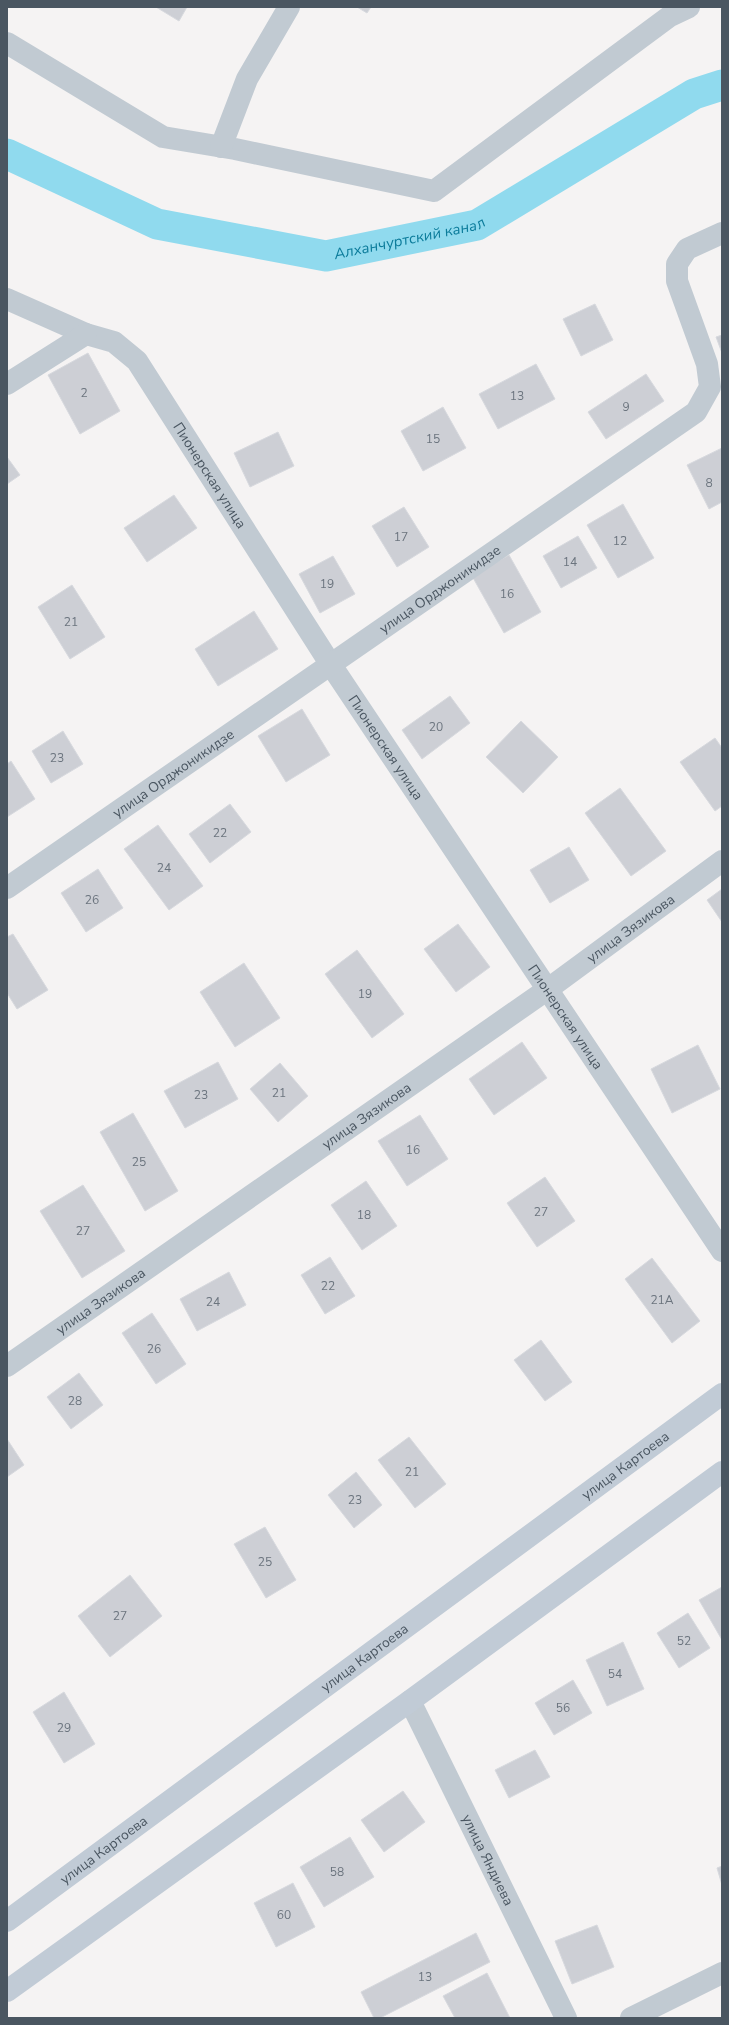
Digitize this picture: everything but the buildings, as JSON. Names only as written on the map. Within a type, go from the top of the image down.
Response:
[{"type":"main road","name":"улица Картоева","points":[[7,1921],[722,1394]]},
{"type":"main road","points":[[7,1991],[410,1701],[722,1472]]},
{"type":"street","points":[[221,147],[247,79],[289,7]]},
{"type":"street","points":[[7,43],[163,136],[434,192],[670,16],[689,7]]},
{"type":"street","name":"улица Орджоникидзе","points":[[7,888],[696,412],[710,387],[707,364],[677,281],[677,264],[687,249],[722,232]]},
{"type":"street","name":"Пионерская улица","points":[[7,299],[86,334],[114,342],[137,361],[331,665],[722,1251]]},
{"type":"street","points":[[7,384],[86,334]]},
{"type":"street","name":"улица Зязикова","points":[[7,1366],[548,989],[722,861]]},
{"type":"street","name":"улица Яндиева","points":[[410,1701],[566,2018]]},
{"type":"street","points":[[632,2018],[722,1973]]},
{"type":"waterway","name":"Алханчуртский канал","points":[[7,154],[157,224],[326,256],[477,225],[694,94],[722,85]]}]
